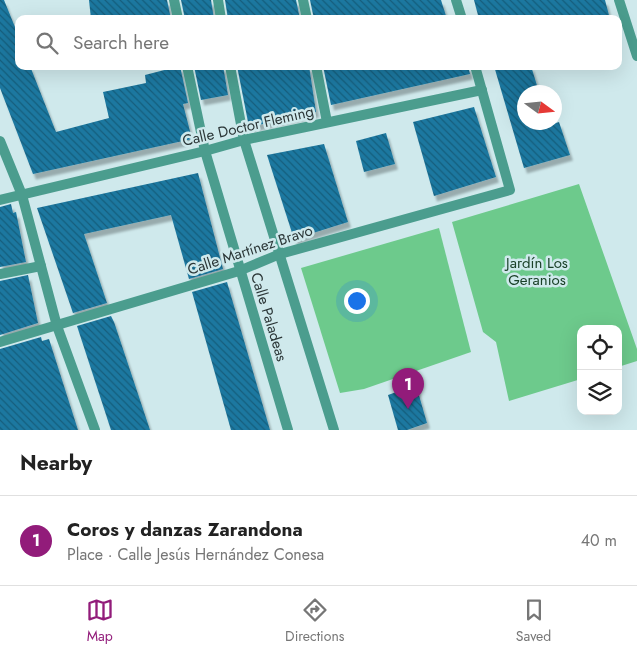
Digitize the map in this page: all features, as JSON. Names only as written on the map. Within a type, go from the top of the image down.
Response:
[{"type":"street","points":[[174,0],[177,15]]},
{"type":"street","points":[[218,0],[220,15]]},
{"type":"street","points":[[303,0],[306,15]]},
{"type":"street","points":[[456,0],[461,15]]},
{"type":"street","points":[[619,0],[637,56]]},
{"type":"street","name":"Calle Paladeas","points":[[188,70],[205,152],[288,430]]},
{"type":"street","points":[[231,70],[244,140],[334,430]]},
{"type":"street","points":[[317,70],[327,122]]},
{"type":"street","points":[[476,70],[482,90]]},
{"type":"street","name":"Calle Doctor Fleming","points":[[0,200],[205,152],[244,140],[482,90]]},
{"type":"street","name":"Calle Martínez Bravo","points":[[0,342],[239,271],[280,254],[510,190],[482,90]]},
{"type":"street","points":[[0,141],[22,195],[57,326],[95,430]]},
{"type":"street","points":[[0,274],[41,266]]},
{"type":"green space","name":"Jardín Los Geranios","points":[[579,184],[637,349],[637,361],[622,366],[622,325],[577,325],[577,380],[509,401],[496,342],[483,332],[452,222]]},
{"type":"green space","points":[[439,228],[471,352],[364,389],[340,393],[301,268]]},
{"type":"building","points":[[0,0],[4,0],[15,27],[15,70],[32,70],[56,132],[109,118],[103,92],[146,83],[145,75],[164,70],[181,70],[188,103],[183,104],[192,139],[33,174],[0,88]]},
{"type":"building","points":[[89,0],[167,0],[170,15],[91,15]]},
{"type":"building","points":[[181,0],[211,0],[213,15],[184,15]]},
{"type":"building","points":[[225,0],[296,0],[299,15],[227,15]]},
{"type":"building","points":[[310,0],[441,0],[446,15],[313,15]]},
{"type":"building","points":[[474,0],[605,0],[609,15],[478,15]]},
{"type":"building","points":[[195,70],[224,70],[228,95],[201,100]]},
{"type":"building","points":[[238,70],[310,70],[316,112],[249,127]]},
{"type":"building","points":[[324,70],[469,70],[470,74],[331,105]]},
{"type":"building","points":[[495,70],[532,70],[537,85],[517,85],[517,130],[562,130],[570,155],[524,168]]},
{"type":"building","points":[[474,107],[496,177],[434,196],[413,122]]},
{"type":"building","points":[[386,133],[395,164],[364,172],[356,141]]},
{"type":"building","points":[[324,144],[348,222],[294,239],[267,155]]},
{"type":"building","points":[[198,173],[223,269],[189,279],[171,215],[84,234],[107,303],[73,313],[37,208]]},
{"type":"building","points":[[11,204],[13,213],[16,212],[26,262],[0,267],[0,207]]},
{"type":"building","points":[[28,275],[38,323],[0,335],[0,281]]},
{"type":"building","points":[[227,282],[270,430],[231,430],[192,292]]},
{"type":"building","points":[[111,316],[150,430],[111,430],[77,326]]},
{"type":"building","points":[[41,337],[42,341],[49,339],[78,430],[0,430],[0,349]]},
{"type":"building","points":[[416,385],[427,423],[407,430],[398,430],[388,395]]},
{"type":"place","name":"Coros y danzas Zarandona","points":[[408,409]]}]
